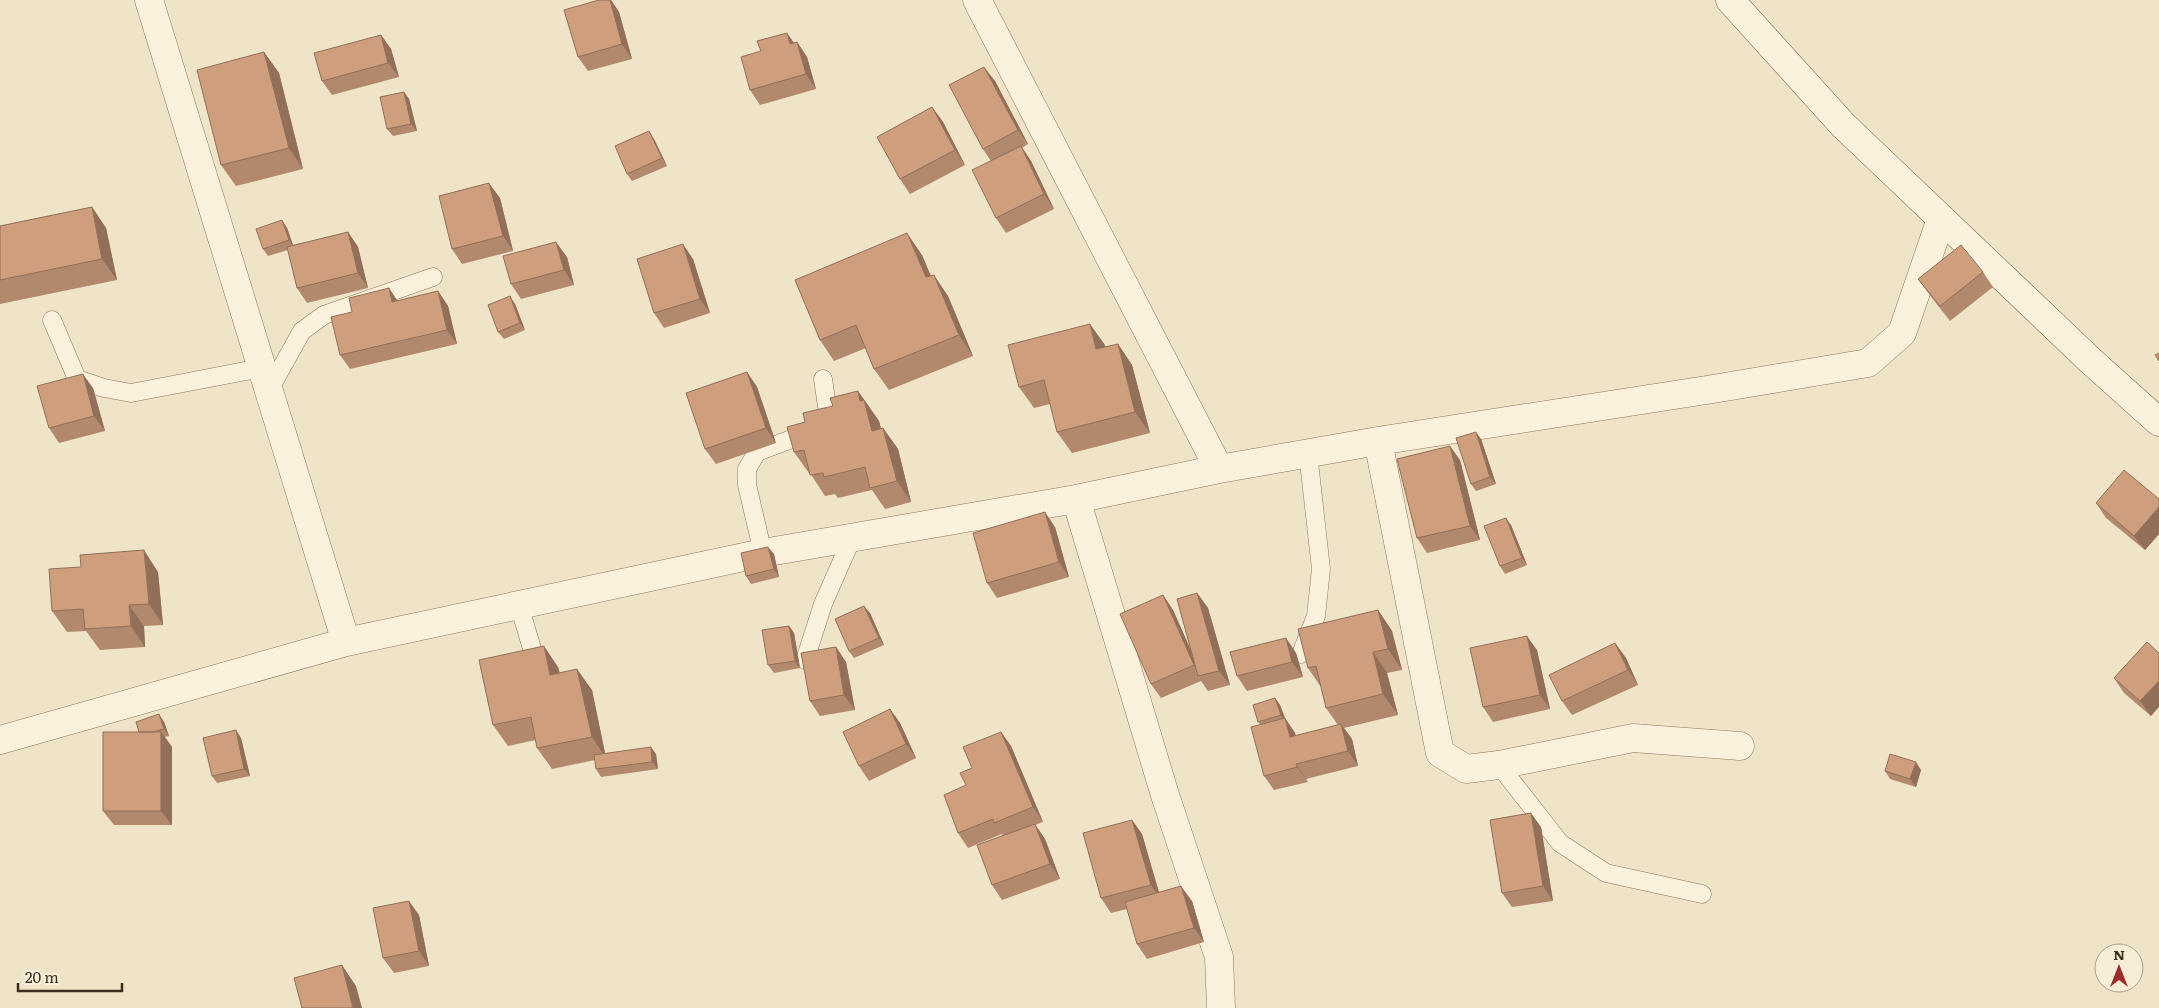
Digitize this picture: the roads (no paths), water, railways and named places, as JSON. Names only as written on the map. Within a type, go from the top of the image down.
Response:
[{"type":"street","points":[[149,0],[346,642]]},
{"type":"street","points":[[977,0],[1220,469]]},
{"type":"street","points":[[1731,0],[1843,125],[2092,362],[2159,422]]},
{"type":"street","points":[[0,740],[346,642],[763,553],[1076,499],[1308,453],[1868,363],[1902,333],[1941,219]]},
{"type":"street","points":[[1378,441],[1440,753],[1466,769],[1499,765],[1634,738],[1740,746]]},
{"type":"street","points":[[1076,499],[1165,795],[1219,957],[1221,1008]]},
{"type":"lane","points":[[52,320],[77,379],[104,388],[132,393],[265,379],[302,331],[324,315],[433,277]]},
{"type":"lane","points":[[763,553],[747,485],[747,469],[758,452],[821,428],[828,413],[823,379]]},
{"type":"lane","points":[[1302,654],[1316,616],[1321,569],[1308,453]]},
{"type":"lane","points":[[805,660],[823,604],[852,538]]},
{"type":"lane","points":[[519,605],[544,688]]},
{"type":"lane","points":[[1499,765],[1560,843],[1606,873],[1702,894]]}]
